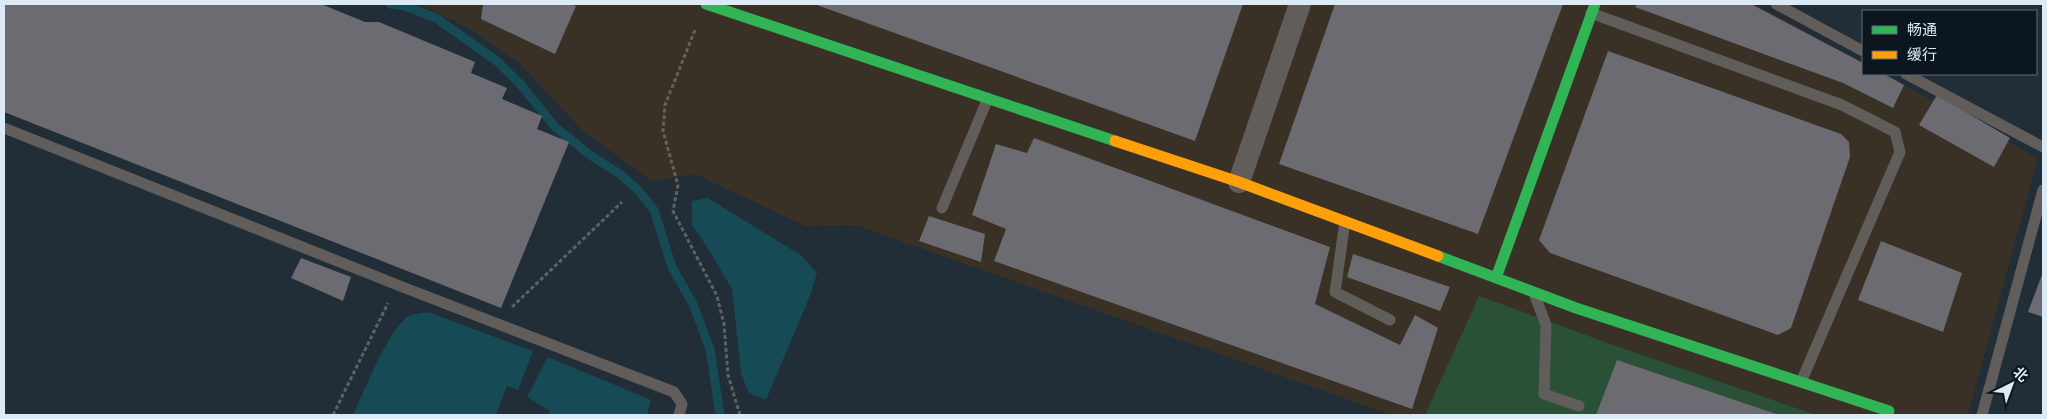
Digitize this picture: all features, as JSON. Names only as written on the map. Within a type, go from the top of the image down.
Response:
[{"type":"street","points":[[706,4],[1239,182],[1576,308],[1889,411]]},
{"type":"street","points":[[1239,182],[1300,4]]},
{"type":"street","points":[[1496,278],[1593,8]]},
{"type":"lane","points":[[1776,4],[1862,50]]},
{"type":"lane","points":[[1593,8],[1842,105],[1895,132],[1900,152],[1801,382]]},
{"type":"lane","points":[[1908,75],[2043,147]]},
{"type":"lane","points":[[942,208],[988,98]]},
{"type":"lane","points":[[4,128],[400,286],[674,392],[682,404],[679,415]]},
{"type":"lane","points":[[1982,415],[2043,190]]},
{"type":"lane","points":[[1346,221],[1335,292],[1390,320]]},
{"type":"lane","points":[[1534,292],[1546,325],[1544,394],[1579,406]]},
{"type":"path","points":[[698,22],[665,105],[663,131],[678,184],[672,211],[717,296],[724,324],[728,375],[740,415]]},
{"type":"path","points":[[496,322],[622,202]]},
{"type":"path","points":[[333,415],[384,309],[400,286]]},
{"type":"shaded area","points":[[419,4],[1755,4],[1862,62],[1862,75],[1886,75],[2038,158],[1968,415],[1391,415],[855,225],[805,226],[695,174],[652,181],[584,132],[519,63],[472,30]]},
{"type":"green space","points":[[1479,296],[1619,347],[1816,415],[1425,415]]},
{"type":"water","points":[[708,198],[802,256],[817,273],[810,296],[766,400],[749,393],[741,374],[732,289],[692,225],[692,201]]},
{"type":"water","points":[[428,312],[533,351],[518,390],[507,386],[496,415],[353,415],[378,361],[402,322],[409,316]]},
{"type":"water","points":[[548,357],[651,400],[647,415],[548,415],[550,411],[527,397]]},
{"type":"building","points":[[4,4],[321,4],[365,22],[379,22],[475,62],[471,73],[507,88],[502,99],[542,116],[537,129],[569,142],[501,308],[4,112]]},
{"type":"building","points":[[483,4],[570,4],[576,6],[555,54],[481,19]]},
{"type":"building","points":[[814,4],[1243,4],[1195,141]]},
{"type":"building","points":[[1335,4],[1563,4],[1478,234],[1279,164]]},
{"type":"building","points":[[1637,4],[1751,4],[1862,62],[1862,75],[1886,75],[1904,85],[1893,108],[1843,83],[1635,7]]},
{"type":"building","points":[[1608,51],[1841,134],[1849,142],[1850,157],[1791,328],[1778,335],[1550,253],[1539,240]]},
{"type":"building","points":[[1937,95],[2010,138],[1994,167],[1919,125]]},
{"type":"building","points":[[1034,138],[1330,247],[1315,304],[1400,345],[1415,315],[1438,328],[1412,409],[994,261],[1006,229],[972,215],[996,144],[1027,153]]},
{"type":"building","points":[[929,216],[985,234],[981,262],[919,241]]},
{"type":"building","points":[[1881,241],[1962,273],[1943,332],[1858,300]]},
{"type":"building","points":[[1353,254],[1450,287],[1440,311],[1347,277]]},
{"type":"building","points":[[301,258],[351,277],[343,301],[291,278]]},
{"type":"building","points":[[2043,272],[2043,317],[2028,312]]},
{"type":"building","points":[[1617,360],[1779,415],[1596,415]]},
{"type":"waterway","points":[[390,4],[405,6],[436,18],[498,62],[522,86],[555,127],[590,155],[620,174],[638,190],[654,210],[672,267],[693,304],[710,349],[720,415]]},
{"type":"traffic: fast","points":[[706,4],[1115,141]]},
{"type":"traffic: fast","points":[[1496,278],[1595,4]]},
{"type":"traffic: fast","points":[[1438,256],[1576,308],[1889,411]]},
{"type":"traffic: slow","points":[[1115,141],[1239,182],[1438,256]]}]
